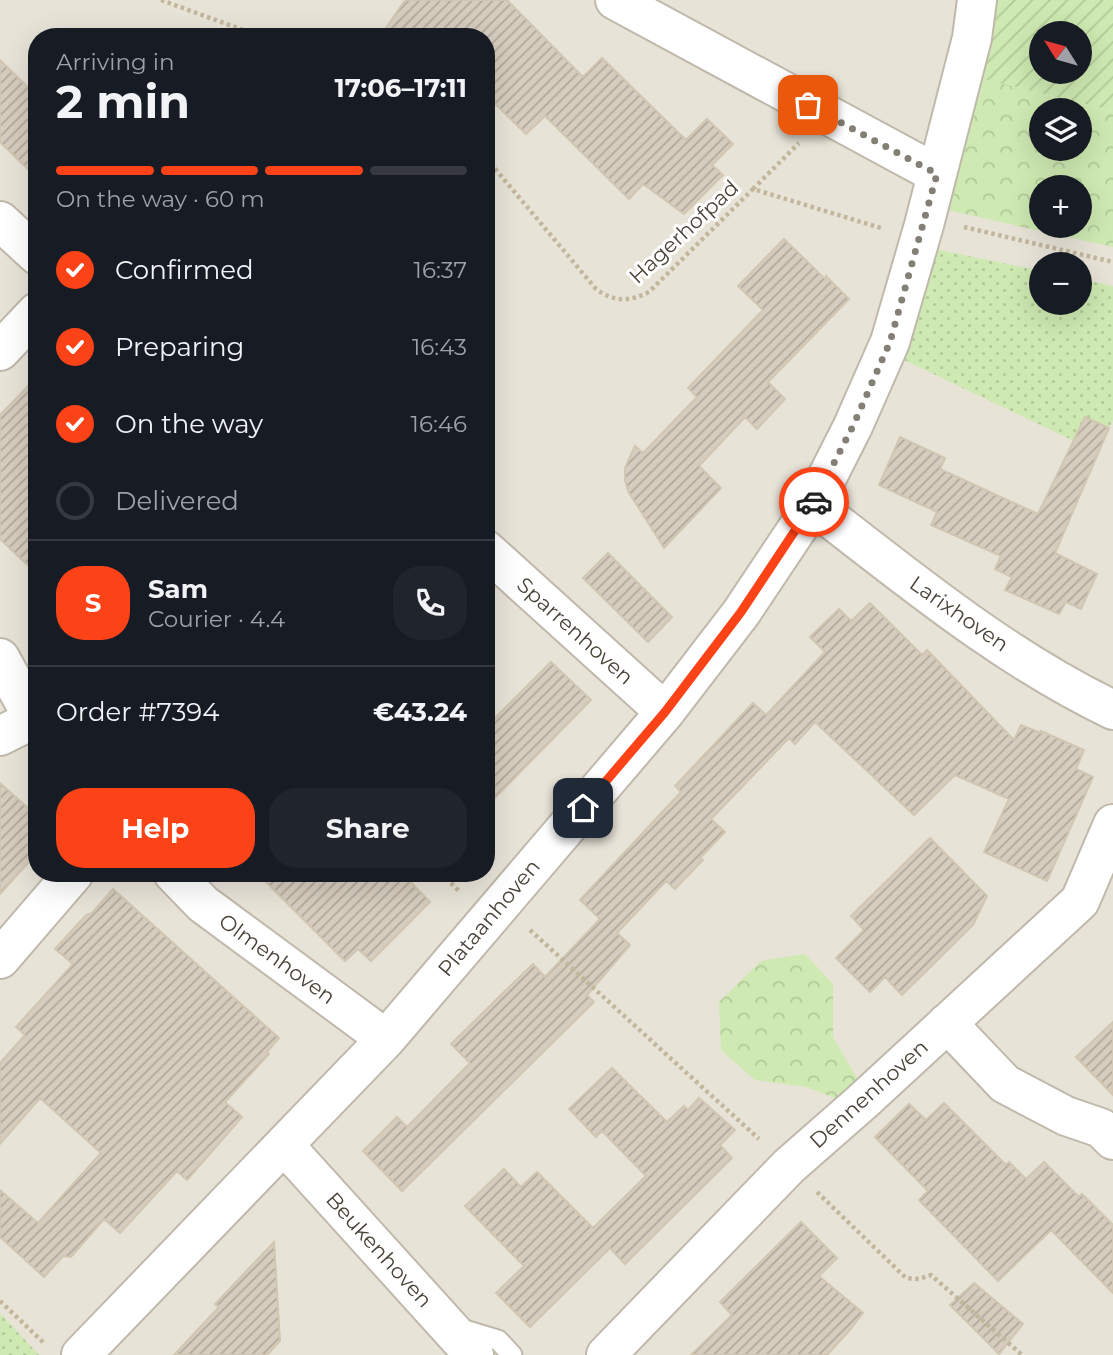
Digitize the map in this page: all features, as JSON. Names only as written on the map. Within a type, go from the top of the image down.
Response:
[{"type":"street","points":[[615,0],[937,174]]},
{"type":"street","name":"Plataanhoven","points":[[65,1351],[284,1145],[386,1039],[665,712],[741,612],[813,505],[853,426],[890,342],[922,232],[972,38],[977,0]]},
{"type":"street","points":[[0,221],[28,247]]},
{"type":"street","points":[[0,351],[28,321]]},
{"type":"street","name":"Larixhoven","points":[[813,505],[968,624],[1067,687],[1113,710]]},
{"type":"street","name":"Sparrenhoven","points":[[495,558],[665,712]]},
{"type":"street","points":[[0,658],[23,727]]},
{"type":"street","name":"Dennenhoven","points":[[606,1355],[789,1166],[1080,901],[1113,824]]},
{"type":"street","points":[[0,959],[66,882]]},
{"type":"street","name":"Olmenhoven","points":[[182,882],[204,904],[386,1039]]},
{"type":"street","points":[[947,1023],[1005,1084],[1066,1115],[1101,1128],[1113,1140]]},
{"type":"street","name":"Beukenhoven","points":[[284,1145],[474,1355]]},
{"type":"lane","points":[[447,1325],[498,1340],[512,1355]]},
{"type":"path","points":[[161,0],[237,28]]},
{"type":"path","name":"Hagerhofpad","points":[[495,169],[596,289],[607,297],[622,300],[649,292],[753,189],[922,232]]},
{"type":"path","points":[[922,232],[948,223],[1113,262]]},
{"type":"path","points":[[1,1304],[65,1351]]},
{"type":"shaded area","points":[[0,0],[999,0],[1036,98],[1029,98],[1029,161],[1092,161],[1092,143],[1113,133],[1113,1355],[0,1355]]},
{"type":"green space","points":[[989,0],[1113,0],[1113,111],[1092,106],[1092,98],[1061,98],[980,78]]},
{"type":"green space","points":[[980,78],[1061,98],[1029,98],[1029,161],[1092,161],[1092,106],[1113,111],[1113,247],[1073,238],[1092,238],[1092,175],[1029,175],[1029,228],[947,210]]},
{"type":"green space","points":[[935,249],[1029,269],[1029,315],[1092,315],[1092,282],[1113,286],[1113,420],[1097,452],[898,357]]},
{"type":"green space","points":[[805,954],[833,984],[833,1037],[862,1087],[845,1102],[806,1087],[755,1080],[721,1050],[719,1002],[761,961]]},
{"type":"green space","points":[[0,1313],[39,1355],[0,1355]]},
{"type":"building","points":[[405,0],[507,0],[583,77],[602,58],[686,140],[707,119],[733,144],[712,165],[723,175],[684,214],[643,184],[629,199],[545,116],[526,134],[495,104],[495,28],[386,28]]},
{"type":"building","points":[[0,60],[28,87],[28,169],[0,142]]},
{"type":"building","points":[[784,239],[849,299],[768,382],[785,399],[757,429],[745,417],[699,466],[721,488],[664,548],[628,491],[625,468],[635,446],[643,453],[697,397],[688,388],[763,310],[738,286]]},
{"type":"building","points":[[28,386],[28,565],[0,539],[0,415]]},
{"type":"building","points":[[1085,417],[1109,428],[1055,553],[1097,574],[1081,609],[1066,602],[1059,614],[1005,590],[1012,577],[995,569],[1001,556],[931,525],[937,512],[879,485],[900,437],[945,458],[940,469],[1038,514]]},
{"type":"building","points":[[608,553],[672,617],[648,642],[583,578]]},
{"type":"building","points":[[870,603],[922,655],[927,650],[1014,740],[1021,725],[1084,750],[1076,769],[1093,777],[1047,881],[984,852],[1009,799],[955,775],[914,815],[815,722],[795,744],[789,738],[711,819],[725,832],[700,858],[703,860],[675,889],[666,881],[617,933],[630,945],[587,995],[594,1002],[402,1191],[363,1151],[397,1117],[407,1127],[470,1063],[451,1044],[506,990],[533,964],[545,977],[600,919],[580,900],[681,792],[675,786],[753,703],[766,715],[825,652],[810,637],[839,609],[851,621]]},
{"type":"building","points":[[551,662],[591,700],[495,798],[495,718]]},
{"type":"building","points":[[0,783],[28,808],[28,863],[0,894]]},
{"type":"building","points":[[930,838],[987,896],[973,925],[902,995],[885,977],[870,992],[836,958],[864,930],[851,916]]},
{"type":"building","points":[[266,882],[411,882],[430,902],[371,961],[358,949],[345,961]]},
{"type":"building","points":[[113,889],[279,1038],[267,1052],[269,1054],[225,1102],[242,1117],[187,1180],[177,1171],[120,1233],[104,1219],[71,1257],[63,1256],[44,1277],[0,1237],[0,1190],[38,1223],[101,1153],[40,1098],[0,1144],[0,1063],[25,1035],[16,1027],[73,964],[55,949]]},
{"type":"building","points":[[1113,1022],[1113,1095],[1076,1057]]},
{"type":"building","points":[[612,1068],[667,1122],[684,1106],[688,1110],[699,1098],[735,1130],[720,1145],[732,1158],[625,1264],[610,1248],[530,1327],[496,1293],[524,1266],[465,1206],[504,1169],[521,1187],[537,1172],[593,1228],[646,1176],[602,1131],[596,1137],[569,1109]]},
{"type":"building","points":[[944,1103],[1006,1165],[1009,1162],[1026,1179],[1044,1162],[1079,1197],[1082,1194],[1113,1225],[1113,1293],[1051,1230],[998,1281],[919,1200],[928,1191],[875,1137],[909,1104],[926,1120]]},
{"type":"building","points":[[801,1222],[837,1258],[819,1276],[863,1313],[848,1332],[827,1355],[691,1355],[732,1315],[720,1302]]},
{"type":"building","points":[[274,1242],[280,1341],[267,1355],[174,1355],[219,1307],[215,1304]]},
{"type":"building","points":[[974,1283],[1023,1324],[999,1354],[950,1305]]},
{"type":"way so far","points":[[808,105],[937,174],[890,342],[853,426],[814,502]]},
{"type":"route","points":[[583,808],[665,712],[741,612],[814,502]]}]
